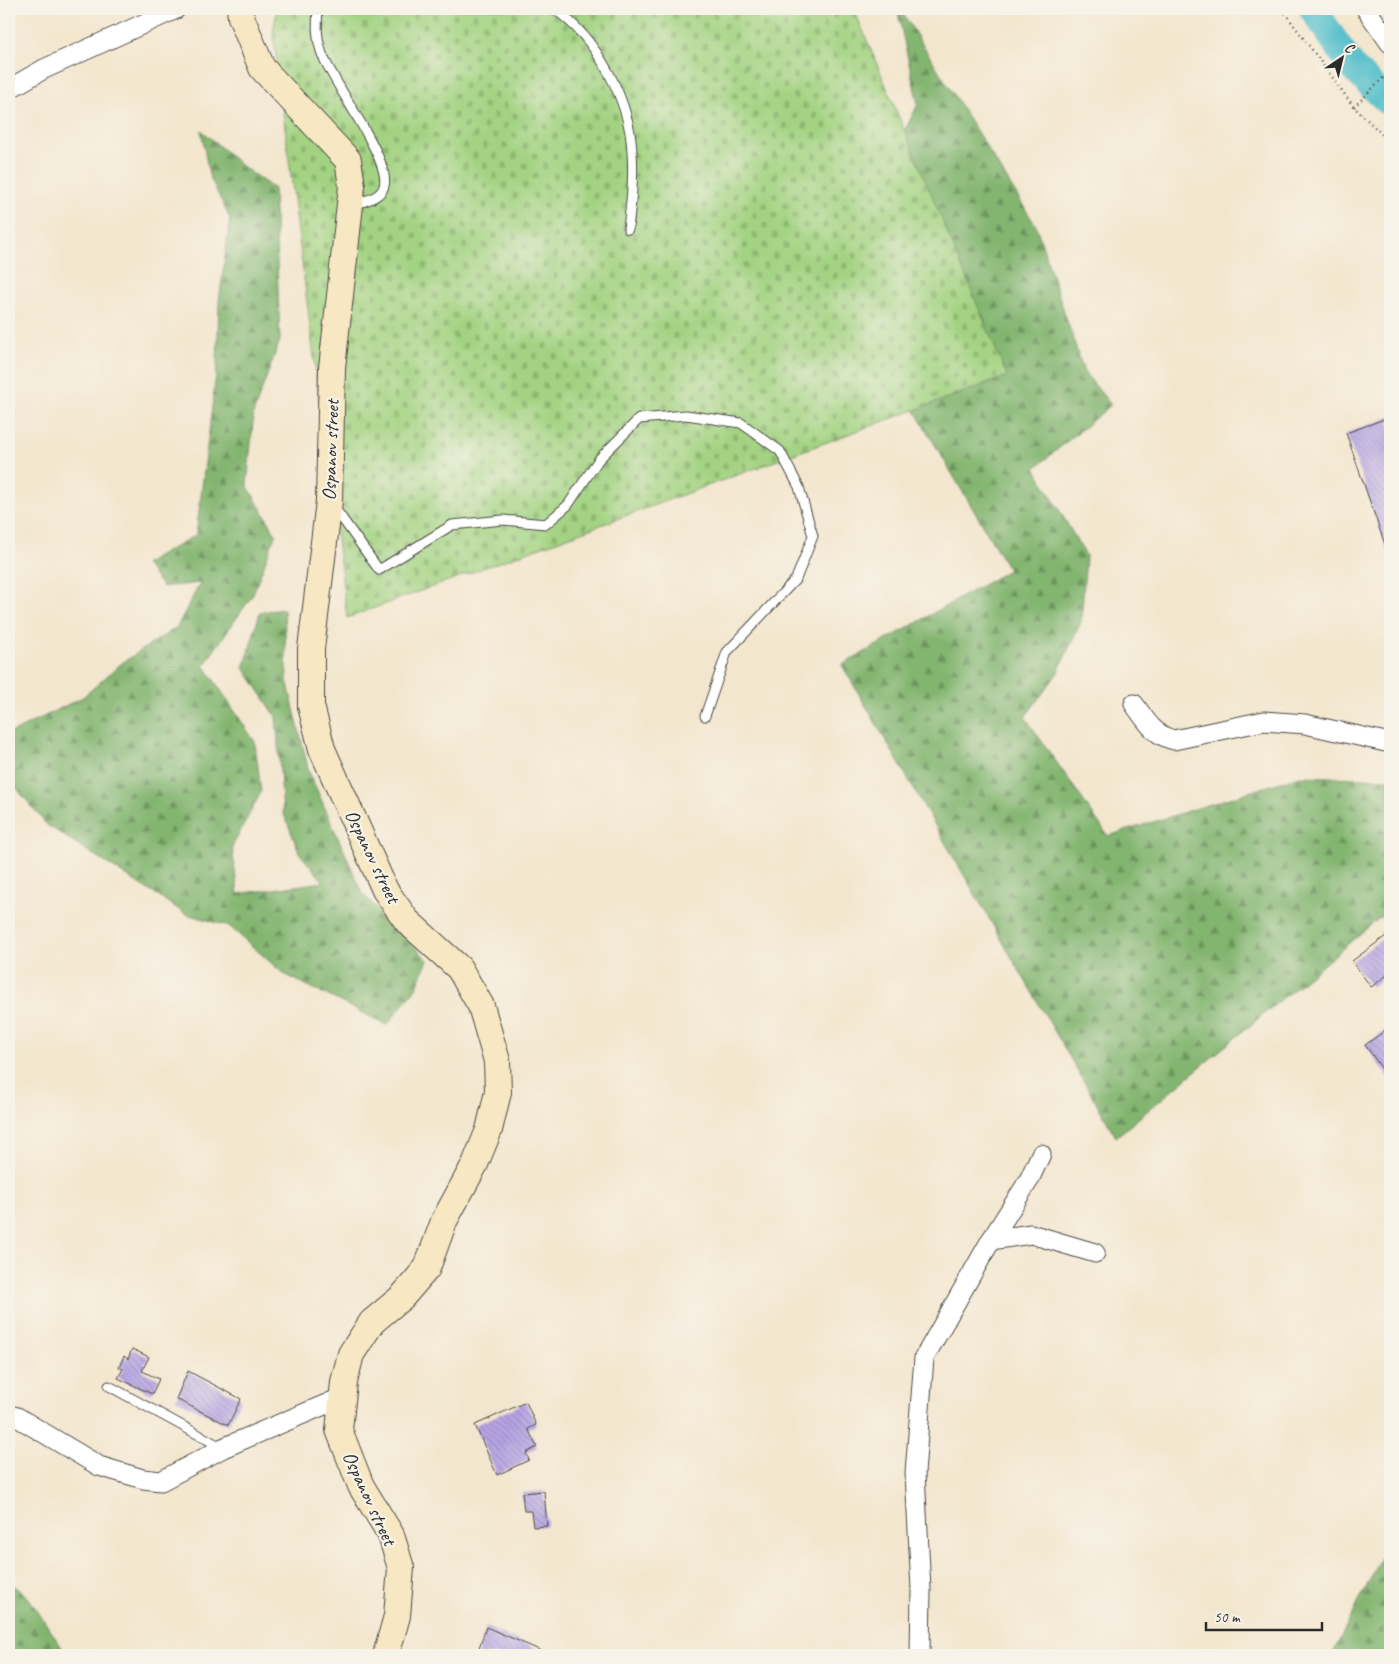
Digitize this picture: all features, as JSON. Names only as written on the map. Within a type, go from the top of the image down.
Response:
[{"type":"street","points":[[9,89],[44,68],[176,9]]},
{"type":"street","name":"Ospanov street","points":[[240,9],[241,18],[262,68],[348,160],[352,186],[332,368],[329,501],[311,649],[312,706],[322,749],[386,890],[407,921],[459,968],[481,1006],[498,1061],[498,1092],[489,1130],[475,1164],[444,1221],[427,1268],[402,1297],[372,1322],[351,1354],[339,1430],[361,1486],[391,1536],[401,1568],[397,1616],[386,1655]]},
{"type":"street","points":[[1366,9],[1390,42]]},
{"type":"street","points":[[1134,704],[1152,730],[1164,738],[1174,740],[1264,721],[1305,724],[1390,743]]},
{"type":"street","points":[[920,1655],[921,1589],[916,1473],[924,1358],[991,1240],[1029,1180],[1041,1154]]},
{"type":"street","points":[[991,1240],[1031,1234],[1095,1253]]},
{"type":"street","points":[[9,1415],[17,1417],[99,1466],[143,1479],[161,1481],[224,1448],[343,1397]]},
{"type":"lane","points":[[318,9],[316,32],[328,68],[340,86],[379,158],[385,177],[384,187],[379,194],[350,206]]},
{"type":"lane","points":[[554,9],[578,30],[596,52],[616,90],[628,120],[632,151],[628,229]]},
{"type":"lane","points":[[329,501],[379,570],[452,525],[503,520],[546,524],[568,505],[599,458],[640,419],[686,415],[741,423],[780,451],[799,487],[813,536],[796,579],[727,652],[705,716]]},
{"type":"lane","points":[[110,1386],[224,1448]]},
{"type":"path","points":[[1282,9],[1354,107],[1390,142]]},
{"type":"path","points":[[1354,107],[1390,71]]},
{"type":"green space","points":[[277,9],[854,9],[1007,376],[347,618],[273,33]]},
{"type":"green space","points":[[897,9],[900,9],[1036,226],[1084,372],[1111,405],[1035,468],[1086,556],[1081,622],[1057,674],[1025,717],[1108,836],[1300,776],[1390,779],[1390,909],[1116,1137],[842,665],[1009,570],[876,345],[793,356],[918,104]]},
{"type":"green space","points":[[201,130],[241,165],[274,189],[280,340],[254,411],[247,485],[276,534],[252,596],[204,665],[255,742],[261,792],[232,847],[238,894],[324,882],[300,854],[283,812],[276,716],[244,668],[260,612],[284,609],[287,680],[309,772],[363,894],[428,960],[416,988],[387,1025],[284,974],[229,926],[186,914],[47,825],[9,779],[9,734],[83,697],[122,663],[177,627],[200,583],[163,587],[145,564],[196,535],[217,367],[219,301],[230,219],[209,175]]},
{"type":"green space","points":[[1390,1540],[1390,1655],[1332,1655]]},
{"type":"green space","points":[[9,1581],[28,1597],[67,1655],[9,1655]]},
{"type":"building","points":[[1390,417],[1390,552],[1388,553],[1346,433]]},
{"type":"building","points":[[1390,933],[1390,973],[1371,987],[1352,961]]},
{"type":"building","points":[[1390,1027],[1390,1080],[1365,1045]]},
{"type":"building","points":[[132,1349],[149,1357],[142,1371],[159,1379],[152,1394],[118,1378],[123,1369],[119,1367],[124,1356],[128,1359]]},
{"type":"building","points":[[188,1371],[241,1399],[228,1425],[176,1399]]},
{"type":"building","points":[[526,1402],[536,1425],[528,1429],[537,1447],[526,1453],[529,1460],[497,1475],[475,1425]]},
{"type":"building","points":[[544,1491],[547,1526],[533,1527],[531,1511],[524,1511],[522,1493]]},
{"type":"building","points":[[486,1627],[551,1655],[477,1655]]},
{"type":"waterway","points":[[1313,9],[1353,68],[1390,103]]}]
